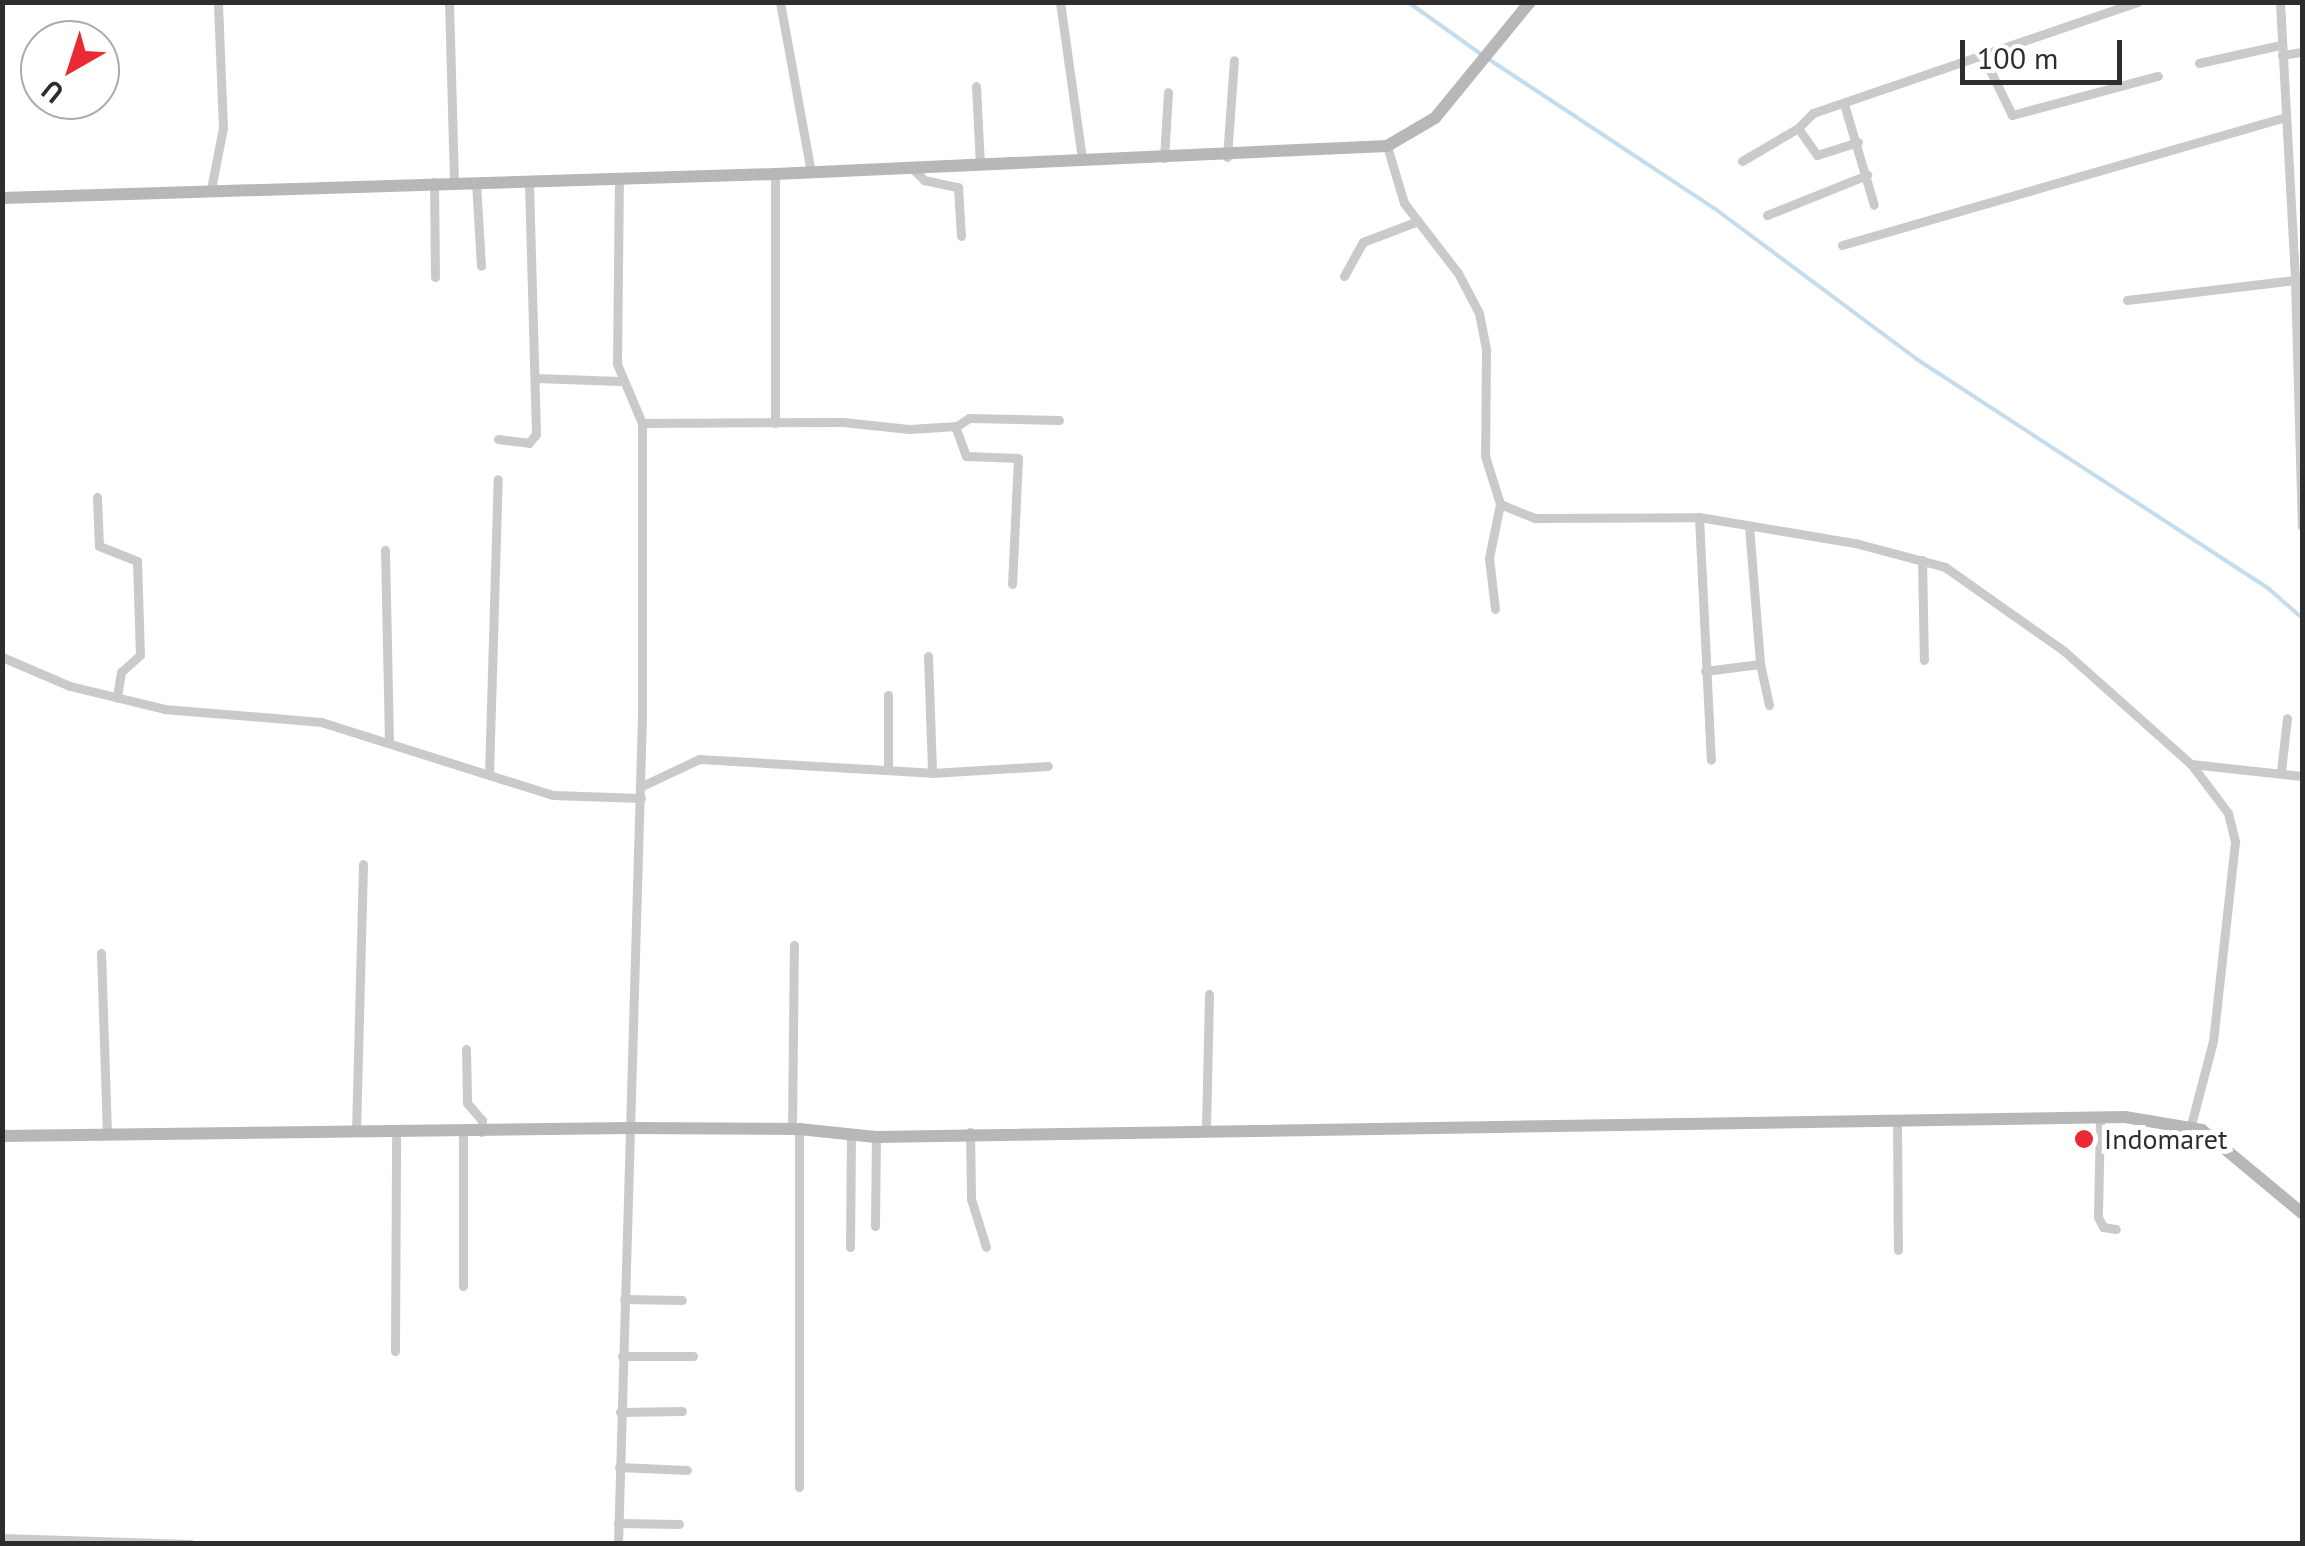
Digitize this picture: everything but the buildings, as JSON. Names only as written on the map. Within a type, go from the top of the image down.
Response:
[{"type":"street","points":[[211,189],[224,128],[218,2]]},
{"type":"street","points":[[450,2],[454,183]]},
{"type":"street","points":[[780,2],[811,172]]},
{"type":"street","points":[[1060,2],[1082,159]]},
{"type":"street","points":[[2,198],[775,174],[908,164],[1227,157],[1387,146],[1435,118],[1479,70],[1530,2]]},
{"type":"street","points":[[1742,161],[1798,128],[1813,113],[2138,2]]},
{"type":"street","points":[[2280,2],[2284,118],[2299,282],[2302,526]]},
{"type":"street","points":[[2199,64],[2282,50],[2302,52]]},
{"type":"street","points":[[1982,54],[2012,115],[2158,76]]},
{"type":"street","points":[[1227,157],[1234,60]]},
{"type":"street","points":[[976,86],[980,164]]},
{"type":"street","points":[[1164,158],[1168,92]]},
{"type":"street","points":[[1844,104],[1874,205]]},
{"type":"street","points":[[1842,246],[2284,118]]},
{"type":"street","points":[[1798,128],[1818,155],[1858,142]]},
{"type":"street","points":[[1387,146],[1415,222],[1458,273],[1478,313],[1486,350],[1485,456],[1500,504],[1489,548],[1496,609]]},
{"type":"street","points":[[908,164],[924,180],[958,186],[961,236]]},
{"type":"street","points":[[775,174],[775,422]]},
{"type":"street","points":[[1767,215],[1867,175]]},
{"type":"street","points":[[618,178],[619,381],[642,423],[642,786],[618,1544]]},
{"type":"street","points":[[498,439],[533,440],[536,378],[529,180]]},
{"type":"street","points":[[434,182],[435,277]]},
{"type":"street","points":[[476,182],[481,266]]},
{"type":"street","points":[[1344,276],[1363,242],[1415,222]]},
{"type":"street","points":[[2127,300],[2299,282]]},
{"type":"street","points":[[536,378],[619,381]]},
{"type":"street","points":[[642,423],[955,426],[969,418],[1059,420]]},
{"type":"street","points":[[955,426],[966,456],[1018,458],[1012,584]]},
{"type":"street","points":[[489,774],[498,479]]},
{"type":"street","points":[[97,497],[99,546],[136,561],[140,656],[121,672],[117,698]]},
{"type":"street","points":[[1500,504],[1535,518],[1699,517],[1922,560],[1956,573],[2064,652],[2191,764],[2228,813],[2235,842],[2213,1042],[2191,1125]]},
{"type":"street","points":[[1699,517],[1711,760]]},
{"type":"street","points":[[1749,526],[1760,664],[1768,704]]},
{"type":"street","points":[[385,550],[389,740]]},
{"type":"street","points":[[1922,560],[1924,660]]},
{"type":"street","points":[[928,656],[932,772]]},
{"type":"street","points":[[2,657],[117,698],[164,709],[301,718],[389,740],[574,799],[641,798]]},
{"type":"street","points":[[1705,671],[1760,664]]},
{"type":"street","points":[[888,695],[888,767]]},
{"type":"street","points":[[2281,771],[2287,718]]},
{"type":"street","points":[[642,786],[699,759],[932,772],[1048,766]]},
{"type":"street","points":[[2191,764],[2302,776]]},
{"type":"street","points":[[356,1132],[363,864]]},
{"type":"street","points":[[794,945],[799,1487]]},
{"type":"street","points":[[101,953],[107,1134]]},
{"type":"street","points":[[1206,1128],[1209,994]]},
{"type":"street","points":[[466,1050],[467,1103],[482,1120],[481,1132]]},
{"type":"street","points":[[2100,1118],[2098,1217],[2104,1227],[2116,1229]]},
{"type":"street","points":[[2,1136],[630,1128],[796,1129],[876,1137],[1206,1128],[2100,1118],[2191,1125],[2302,1213]]},
{"type":"street","points":[[1897,1119],[1898,1250]]},
{"type":"street","points":[[395,1351],[396,1132]]},
{"type":"street","points":[[970,1132],[971,1199],[986,1247]]},
{"type":"street","points":[[463,1133],[464,1286]]},
{"type":"street","points":[[850,1134],[850,1247]]},
{"type":"street","points":[[875,1226],[876,1137]]},
{"type":"street","points":[[624,1299],[682,1300]]},
{"type":"street","points":[[622,1356],[694,1356]]},
{"type":"street","points":[[620,1412],[682,1412]]},
{"type":"street","points":[[620,1467],[688,1470]]},
{"type":"street","points":[[618,1523],[679,1524]]},
{"type":"street","points":[[2,1538],[191,1544]]},
{"type":"waterway","points":[[1408,2],[1482,55]]},
{"type":"waterway","points":[[1490,60],[1714,208],[1915,358],[2269,589],[2302,618]]},
{"type":"place","name":"Indomaret","points":[[2084,1139]]}]
